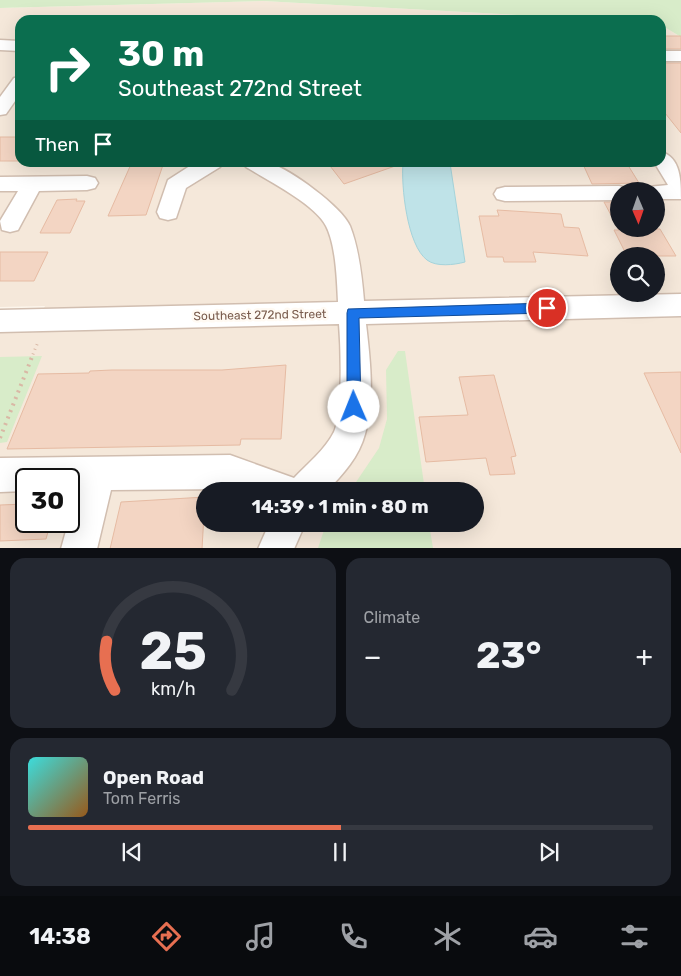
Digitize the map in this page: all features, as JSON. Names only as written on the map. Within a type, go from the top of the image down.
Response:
[{"type":"street","points":[[0,45],[15,46]]},
{"type":"street","points":[[666,56],[681,56]]},
{"type":"street","points":[[0,110],[15,89]]},
{"type":"street","points":[[666,165],[681,187]]},
{"type":"street","points":[[168,212],[176,185],[204,167]]},
{"type":"street","points":[[261,167],[290,184],[327,211],[338,225],[346,248],[353,313],[354,407],[350,434],[331,462],[313,482]]},
{"type":"street","points":[[0,184],[87,183]]},
{"type":"street","points":[[10,224],[33,184]]},
{"type":"street","points":[[505,194],[610,192]]},
{"type":"street","points":[[665,192],[681,192]]},
{"type":"street","name":"Southeast 272nd Street","points":[[0,321],[681,305]]},
{"type":"street","name":"Southeast 272nd Street","points":[[640,306],[681,312]]},
{"type":"street","points":[[0,475],[230,472],[258,482]]},
{"type":"street","points":[[79,548],[98,474]]},
{"type":"street","points":[[276,548],[283,532]]},
{"type":"path","points":[[0,438],[47,320]]},
{"type":"shaded area","points":[[263,1],[517,15],[15,15],[15,167],[666,167],[666,28],[681,37],[681,548],[0,548],[0,321],[38,320],[45,306],[0,307],[0,8]]},
{"type":"green space","points":[[0,0],[681,0],[681,37],[666,28],[666,15],[517,15],[263,1],[0,8]]},
{"type":"green space","points":[[398,351],[405,351],[424,482],[356,482],[379,448],[387,419],[386,370]]},
{"type":"green space","points":[[42,356],[7,442],[0,443],[0,357]]},
{"type":"green space","points":[[323,532],[430,532],[433,548],[318,548]]},
{"type":"water","points":[[403,167],[451,167],[465,262],[451,265],[435,264],[427,260],[420,252],[410,229],[404,200]]},
{"type":"building","points":[[666,36],[681,36],[681,49],[666,49]]},
{"type":"building","points":[[666,63],[681,63],[681,133],[666,114]]},
{"type":"building","points":[[0,137],[15,137],[15,161],[0,161]]},
{"type":"building","points":[[130,167],[162,167],[146,215],[108,216]]},
{"type":"building","points":[[331,167],[392,167],[344,184]]},
{"type":"building","points":[[584,167],[629,167],[638,182],[610,182],[610,184],[592,184]]},
{"type":"building","points":[[77,199],[76,201],[85,201],[70,233],[40,233],[57,200]]},
{"type":"building","points":[[604,202],[610,202],[610,213]]},
{"type":"building","points":[[497,210],[561,214],[564,227],[579,228],[588,256],[533,252],[536,262],[504,262],[503,257],[487,257],[479,216],[499,216]]},
{"type":"building","points":[[665,237],[676,256],[665,256],[665,247],[622,247],[618,238]]},
{"type":"building","points":[[0,252],[48,252],[34,281],[0,281]]},
{"type":"building","points":[[286,365],[281,439],[241,439],[240,445],[7,449],[38,374],[89,373],[90,371],[112,370],[222,370]]},
{"type":"building","points":[[681,372],[681,453],[644,373]]},
{"type":"building","points":[[494,375],[516,456],[511,457],[515,474],[490,475],[486,458],[426,462],[419,417],[468,415],[459,377]]},
{"type":"building","points":[[196,498],[196,532],[203,532],[202,548],[110,548],[121,502]]},
{"type":"building","points":[[15,504],[15,533],[48,533],[46,539],[0,541],[0,505]]},
{"type":"route","points":[[354,407],[353,313],[547,308]]}]
